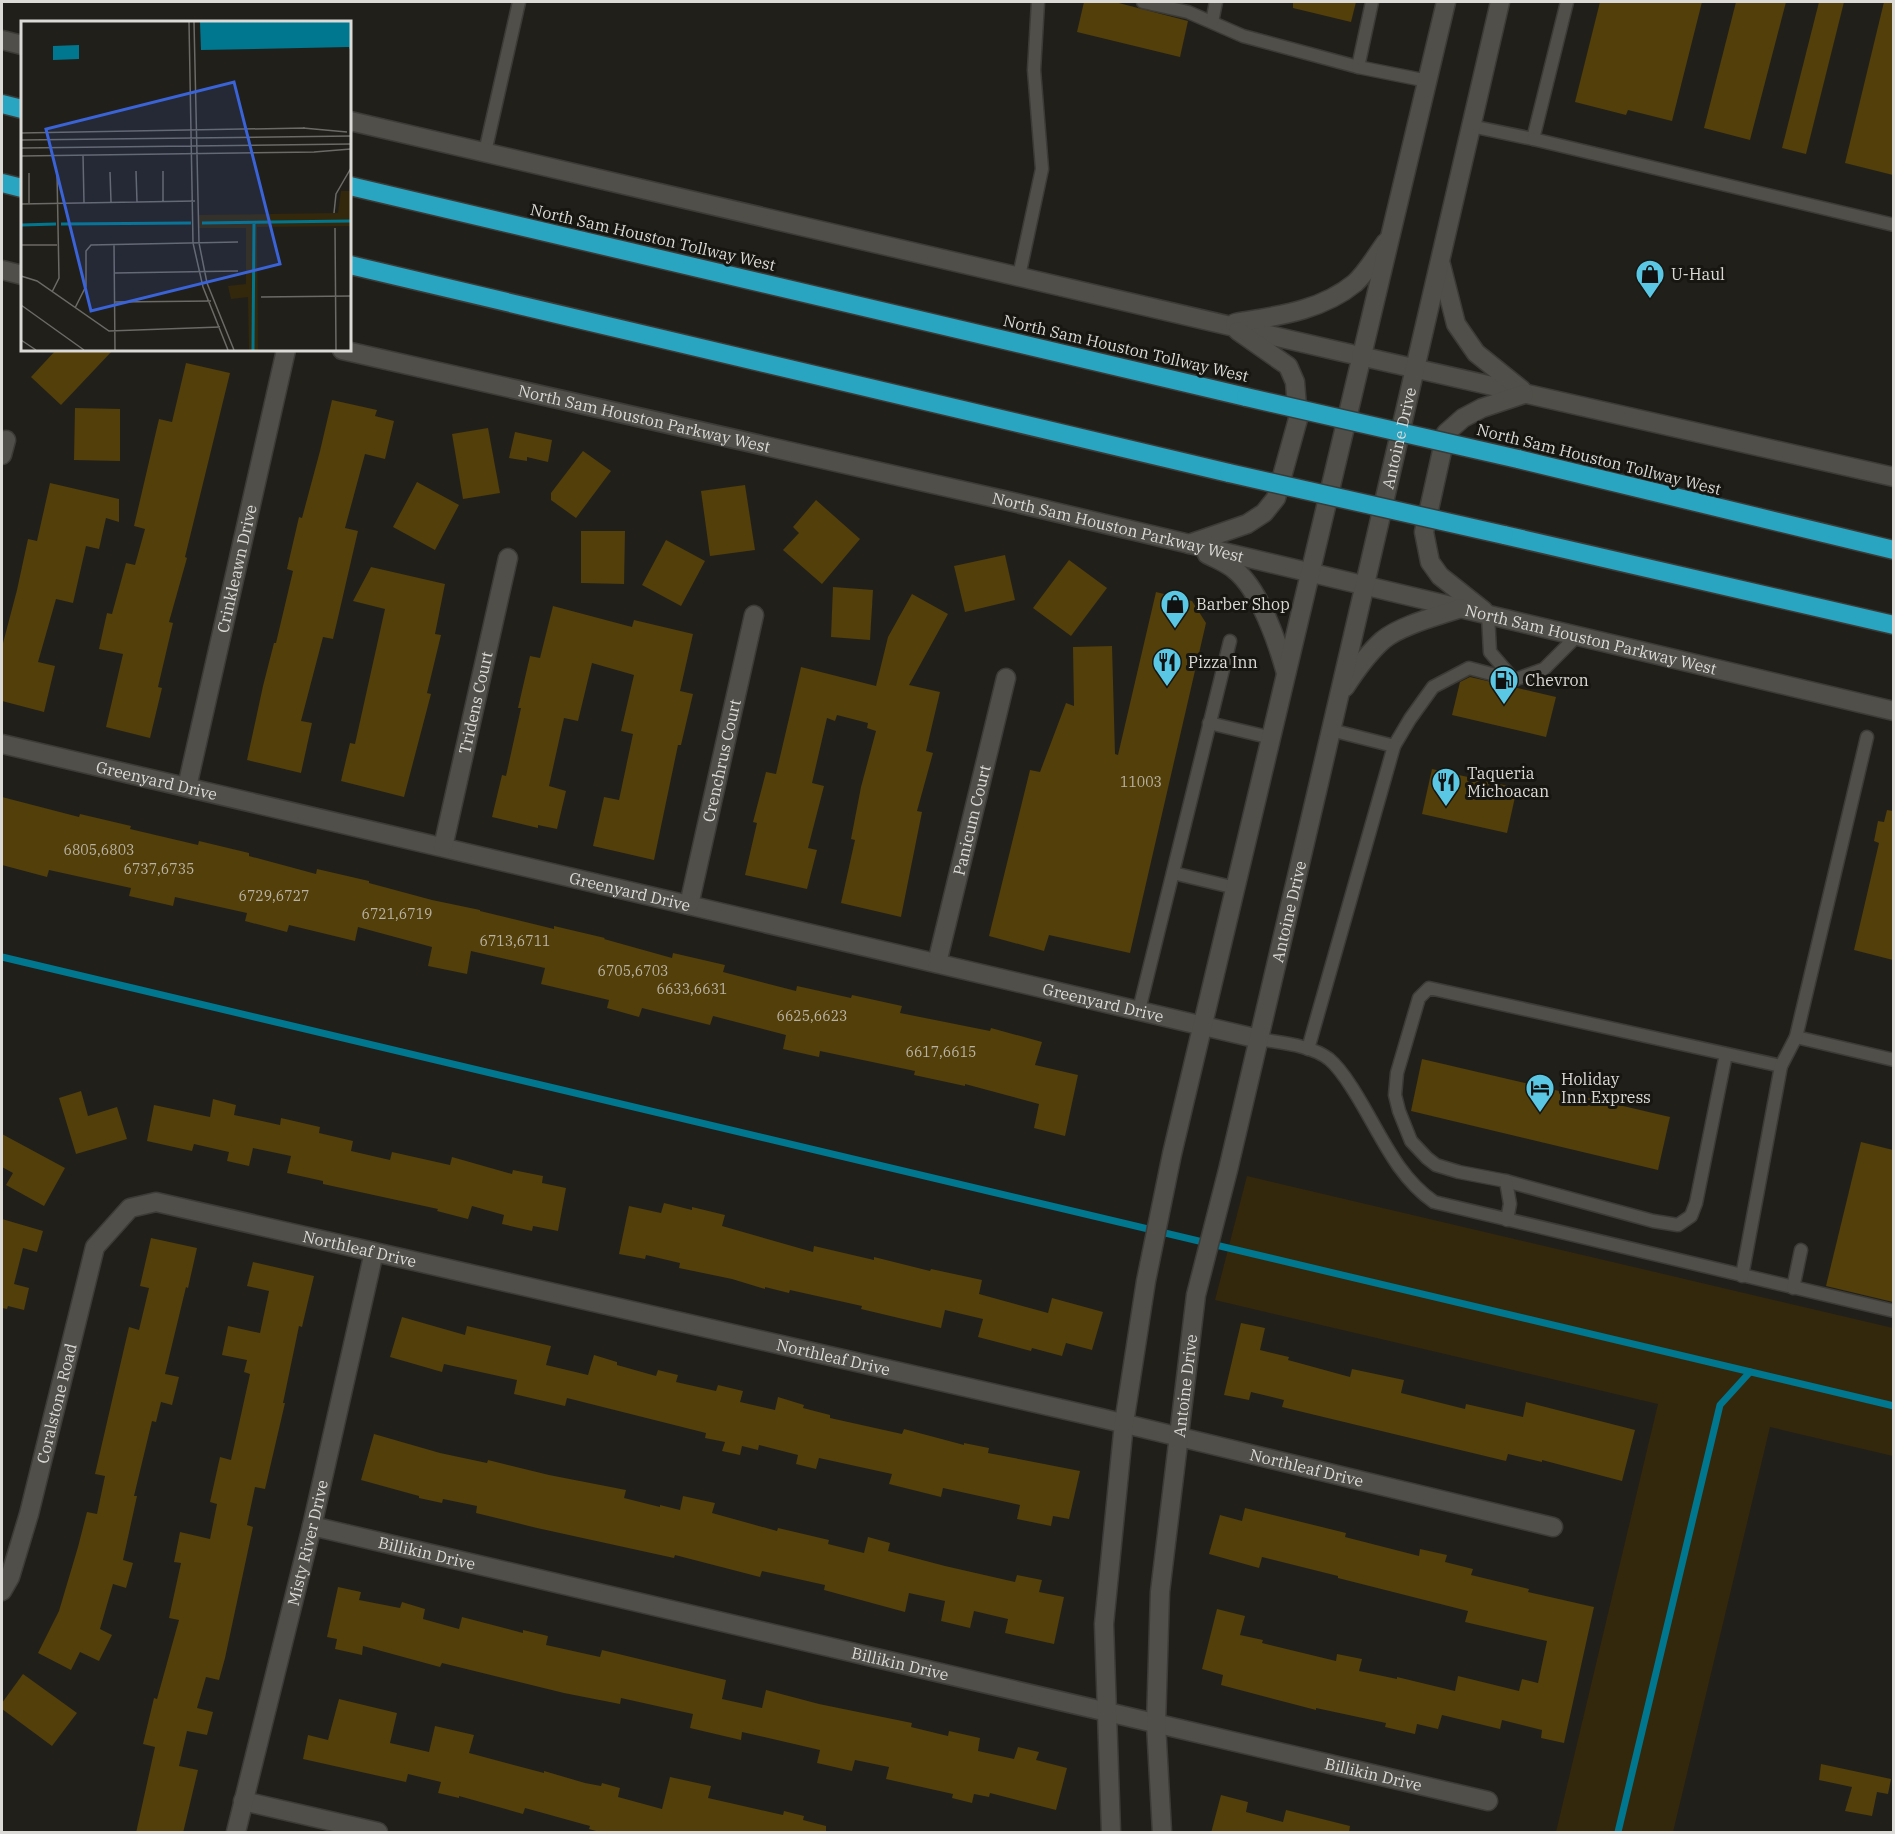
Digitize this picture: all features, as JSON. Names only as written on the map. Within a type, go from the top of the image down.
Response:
[{"type":"highway","points":[[2,104],[21,109]]},
{"type":"highway","points":[[2,183],[21,188]]},
{"type":"highway","name":"North Sam Houston Tollway West","points":[[351,186],[1518,459],[1893,550]]},
{"type":"highway","points":[[351,265],[1229,473],[1893,625]]},
{"type":"main road","points":[[1111,1833],[1104,1624],[1124,1424],[1146,1281],[1172,1154],[1446,2]]},
{"type":"main road","name":"Antoine Drive","points":[[1162,1833],[1156,1724],[1160,1592],[1196,1295],[1259,1039],[1500,2]]},
{"type":"main road","points":[[2,40],[21,45]]},
{"type":"main road","points":[[351,121],[1893,477]]},
{"type":"main road","points":[[1228,325],[1298,312],[1329,300],[1355,283],[1392,232]]},
{"type":"main road","points":[[1440,260],[1456,324],[1476,353],[1526,393]]},
{"type":"main road","points":[[2,270],[21,275]]},
{"type":"main road","points":[[1190,544],[1247,524],[1264,513],[1276,498],[1298,419],[1295,382],[1288,366],[1228,325]]},
{"type":"main road","name":"Crinkleawn Drive","points":[[187,787],[286,351]]},
{"type":"main road","name":"North Sam Houston Parkway West","points":[[346,351],[1190,544],[1893,711]]},
{"type":"main road","points":[[1488,615],[1440,576],[1430,561],[1424,532],[1446,433],[1463,418],[1482,408],[1526,393]]},
{"type":"main road","points":[[1190,544],[1236,571],[1254,594],[1280,649],[1287,675]]},
{"type":"main road","name":"Tridens Court","points":[[443,847],[508,558]]},
{"type":"main road","points":[[1338,696],[1362,662],[1385,639],[1418,622],[1461,608]]},
{"type":"main road","name":"Crenchrus Court","points":[[689,905],[754,615]]},
{"type":"main road","name":"Panicum Court","points":[[937,963],[1006,678]]},
{"type":"main road","name":"Greenyard Drive","points":[[2,744],[1259,1039]]},
{"type":"main road","name":"Northleaf Drive","points":[[118,1220],[130,1208],[156,1202],[1124,1424],[1553,1527]]},
{"type":"main road","name":"Coralstone Road","points":[[2,1591],[10,1577],[29,1514],[95,1246],[118,1220]]},
{"type":"main road","name":"Misty River Drive","points":[[236,1833],[312,1526],[374,1252]]},
{"type":"main road","name":"Billikin Drive","points":[[312,1526],[1488,1801]]},
{"type":"main road","points":[[243,1801],[378,1833]]},
{"type":"lane","points":[[485,152],[519,2]]},
{"type":"lane","points":[[1019,276],[1042,169],[1034,70],[1038,2]]},
{"type":"lane","points":[[1143,2],[1188,12],[1243,36],[1358,67],[1428,81]]},
{"type":"lane","points":[[1212,22],[1216,2]]},
{"type":"lane","points":[[1358,67],[1372,2]]},
{"type":"lane","points":[[1533,139],[1567,2]]},
{"type":"lane","points":[[1471,126],[1893,225]]},
{"type":"lane","points":[[1488,615],[1490,652],[1514,680]]},
{"type":"lane","points":[[1308,1049],[1394,746],[1410,719],[1433,687],[1469,668],[1514,680],[1544,669],[1577,636]]},
{"type":"lane","points":[[1139,1010],[1230,641]]},
{"type":"lane","points":[[1209,723],[1272,738]]},
{"type":"lane","points":[[1331,730],[1394,746]]},
{"type":"lane","points":[[1742,1276],[1781,1066],[1796,1037],[1867,737]]},
{"type":"lane","points":[[1173,873],[1236,888]]},
{"type":"lane","points":[[1726,1054],[1696,1203],[1691,1216],[1678,1225],[1653,1221],[1506,1181],[1436,1165],[1411,1141],[1395,1095],[1397,1073],[1419,998],[1429,988],[1781,1066]]},
{"type":"lane","points":[[1796,1037],[1893,1060]]},
{"type":"lane","points":[[1259,1039],[1308,1049],[1328,1058],[1343,1074],[1395,1162],[1420,1192],[1434,1202],[1893,1311]]},
{"type":"lane","points":[[1506,1181],[1510,1204],[1507,1220]]},
{"type":"lane","points":[[1793,1288],[1801,1250]]},
{"type":"shaded area","points":[[1247,1176],[1893,1328],[1893,1456],[1770,1427],[1673,1832],[1556,1832],[1658,1404],[1215,1300]]},
{"type":"building","points":[[1084,2],[1115,2],[1188,21],[1180,57],[1077,32]]},
{"type":"building","points":[[1293,2],[1356,2],[1351,22],[1293,8]]},
{"type":"building","points":[[1600,2],[1702,2],[1672,121],[1628,110],[1626,115],[1575,102]]},
{"type":"building","points":[[1736,2],[1786,2],[1750,140],[1704,128]]},
{"type":"building","points":[[1819,2],[1844,2],[1806,154],[1782,148]]},
{"type":"building","points":[[1884,2],[1893,2],[1893,175],[1845,163]]},
{"type":"building","points":[[55,351],[112,351],[61,405],[31,377]]},
{"type":"building","points":[[186,363],[230,373],[185,557],[187,558],[169,622],[173,623],[158,687],[162,688],[150,738],[106,727],[123,654],[99,649],[107,613],[112,614],[126,563],[135,565],[145,529],[134,526],[159,419],[172,422]]},
{"type":"building","points":[[332,400],[377,410],[375,416],[394,421],[385,459],[365,454],[345,528],[358,531],[333,639],[323,637],[301,721],[312,723],[301,773],[247,760],[263,686],[293,571],[287,569],[299,517],[302,518]]},
{"type":"building","points":[[75,408],[120,409],[120,461],[74,460]]},
{"type":"building","points":[[488,428],[500,493],[463,499],[452,434]]},
{"type":"building","points":[[515,432],[552,440],[548,462],[527,457],[527,461],[509,458]]},
{"type":"building","points":[[583,451],[611,471],[576,518],[551,500],[551,493]]},
{"type":"building","points":[[417,482],[459,505],[435,550],[393,527]]},
{"type":"building","points":[[50,483],[119,499],[119,522],[106,518],[99,549],[86,546],[73,603],[56,599],[38,662],[55,666],[44,712],[2,701],[2,647],[28,539],[37,541]]},
{"type":"building","points":[[745,485],[755,550],[710,556],[701,491]]},
{"type":"building","points":[[816,500],[860,539],[822,584],[783,550],[799,533],[793,527]]},
{"type":"building","points":[[581,531],[625,531],[624,584],[581,583]]},
{"type":"building","points":[[666,540],[705,561],[681,606],[642,585]]},
{"type":"building","points":[[1005,555],[1015,600],[965,612],[954,566]]},
{"type":"building","points":[[1069,560],[1107,588],[1071,636],[1033,608]]},
{"type":"building","points":[[371,567],[445,584],[435,634],[441,635],[427,693],[431,694],[404,797],[341,781],[350,743],[355,744],[385,609],[353,601]]},
{"type":"building","points":[[833,587],[873,590],[870,640],[831,637]]},
{"type":"building","points":[[1156,592],[1192,601],[1206,623],[1130,953],[1049,935],[1044,951],[989,936],[1030,770],[1040,772],[1066,703],[1074,706],[1073,647],[1112,646],[1115,754],[1118,755]]},
{"type":"building","points":[[912,594],[948,614],[909,685],[940,692],[926,751],[933,753],[917,811],[922,812],[901,917],[841,903],[855,840],[851,839],[861,787],[876,731],[867,728],[868,723],[837,715],[835,721],[827,718],[812,783],[824,786],[808,848],[817,850],[807,889],[745,875],[757,823],[753,822],[766,772],[776,774],[801,667],[876,686],[888,637]]},
{"type":"building","points":[[553,606],[632,627],[634,620],[693,634],[680,691],[693,694],[681,745],[678,745],[654,860],[593,846],[604,797],[619,800],[633,734],[621,731],[634,675],[592,663],[578,721],[564,718],[549,786],[566,791],[557,829],[538,825],[538,828],[492,817],[502,775],[506,776],[530,656],[540,658]]},
{"type":"building","name":"Chevron","points":[[1470,677],[1556,697],[1546,737],[1452,715],[1460,682]]},
{"type":"building","points":[[1432,769],[1517,788],[1507,833],[1422,814]]},
{"type":"building","points":[[2,797],[79,817],[80,814],[131,826],[130,829],[198,845],[199,841],[249,853],[249,856],[316,874],[317,869],[369,881],[369,883],[432,900],[554,929],[554,926],[605,938],[672,958],[673,953],[725,965],[723,972],[796,991],[797,986],[851,998],[852,995],[902,1006],[900,1013],[990,1031],[991,1028],[1042,1042],[1035,1065],[1078,1075],[1065,1136],[1034,1128],[1039,1104],[965,1084],[965,1086],[914,1075],[915,1071],[820,1051],[819,1057],[783,1049],[786,1035],[713,1016],[710,1025],[642,1008],[639,1017],[607,1008],[609,1000],[541,984],[545,968],[471,951],[467,974],[428,966],[432,947],[358,927],[355,941],[289,925],[287,932],[245,921],[247,913],[175,897],[173,906],[129,896],[131,888],[49,870],[47,877],[2,865]]},
{"type":"building","points":[[1887,810],[1893,811],[1893,960],[1854,950],[1879,843],[1874,841],[1878,821],[1884,822]]},
{"type":"building","name":"Holiday Inn Express","points":[[1422,1059],[1670,1117],[1658,1170],[1411,1111]]},
{"type":"building","points":[[81,1091],[88,1116],[117,1107],[127,1139],[76,1154],[59,1098]]},
{"type":"building","points":[[213,1099],[236,1105],[234,1115],[280,1125],[281,1118],[320,1127],[319,1133],[353,1141],[351,1151],[390,1160],[392,1152],[450,1165],[452,1157],[512,1174],[513,1170],[543,1176],[542,1183],[566,1188],[558,1231],[533,1226],[532,1231],[502,1224],[504,1215],[472,1206],[468,1219],[437,1211],[438,1209],[323,1184],[323,1181],[287,1173],[291,1156],[253,1148],[249,1166],[227,1161],[229,1152],[194,1144],[192,1151],[147,1141],[154,1105],[210,1117]]},
{"type":"building","points":[[2,1134],[65,1168],[44,1206],[6,1185],[13,1173],[2,1167]]},
{"type":"building","points":[[1861,1142],[1893,1150],[1893,1302],[1826,1286]]},
{"type":"building","points":[[664,1203],[725,1215],[722,1226],[813,1252],[814,1246],[874,1260],[874,1257],[930,1271],[931,1269],[982,1280],[979,1294],[1048,1313],[1052,1298],[1103,1312],[1092,1350],[1066,1343],[1062,1356],[1032,1348],[1031,1351],[978,1337],[983,1319],[945,1310],[941,1328],[861,1309],[862,1306],[790,1290],[789,1293],[765,1287],[765,1289],[732,1279],[679,1268],[680,1263],[646,1255],[645,1259],[619,1254],[629,1206],[661,1213]]},
{"type":"building","points":[[2,1219],[43,1231],[37,1252],[23,1248],[14,1284],[29,1288],[24,1310],[8,1306],[7,1309],[2,1308]]},
{"type":"building","points":[[151,1238],[197,1248],[165,1374],[179,1377],[172,1405],[161,1402],[156,1422],[152,1421],[134,1496],[137,1496],[123,1560],[133,1563],[126,1588],[113,1584],[100,1629],[112,1635],[99,1661],[80,1652],[71,1670],[38,1653],[59,1611],[87,1512],[97,1514],[105,1476],[95,1474],[129,1327],[139,1330],[149,1288],[140,1286]]},
{"type":"building","points":[[253,1262],[314,1276],[302,1327],[299,1326],[283,1403],[285,1403],[265,1489],[255,1487],[247,1525],[253,1527],[225,1658],[219,1680],[206,1677],[197,1708],[213,1712],[207,1735],[187,1731],[179,1766],[198,1770],[183,1833],[136,1833],[155,1747],[143,1744],[154,1698],[157,1699],[179,1620],[169,1618],[181,1563],[174,1562],[180,1532],[210,1539],[217,1504],[210,1502],[220,1457],[231,1460],[250,1374],[244,1372],[247,1360],[222,1355],[228,1326],[260,1333],[269,1291],[247,1286]]},
{"type":"building","points":[[402,1317],[465,1335],[467,1326],[551,1346],[546,1365],[588,1375],[594,1355],[617,1362],[617,1365],[656,1376],[658,1370],[678,1375],[676,1382],[716,1391],[718,1385],[743,1391],[740,1402],[775,1410],[778,1397],[804,1405],[803,1408],[830,1415],[830,1418],[902,1434],[904,1429],[964,1445],[964,1443],[989,1448],[988,1453],[1080,1471],[1069,1519],[1053,1516],[1051,1526],[1017,1519],[1020,1505],[943,1488],[941,1497],[889,1484],[892,1474],[819,1458],[816,1469],[796,1464],[798,1455],[759,1445],[758,1450],[742,1446],[740,1455],[722,1451],[725,1442],[705,1438],[706,1433],[567,1398],[565,1406],[514,1394],[517,1380],[444,1364],[442,1372],[390,1357]]},
{"type":"building","points":[[1241,1323],[1265,1328],[1260,1350],[1350,1377],[1352,1369],[1404,1380],[1401,1393],[1465,1409],[1466,1404],[1523,1417],[1526,1402],[1635,1430],[1622,1481],[1542,1460],[1542,1462],[1508,1454],[1506,1461],[1282,1407],[1284,1400],[1251,1392],[1249,1400],[1224,1395]]},
{"type":"building","points":[[374,1434],[440,1453],[487,1463],[488,1460],[626,1490],[624,1498],[660,1507],[660,1505],[680,1510],[683,1496],[715,1503],[712,1513],[777,1531],[778,1528],[829,1540],[828,1544],[864,1553],[868,1537],[890,1543],[888,1551],[945,1566],[1015,1582],[1017,1575],[1042,1580],[1039,1592],[1064,1597],[1054,1644],[1005,1633],[1008,1619],[974,1611],[970,1628],[941,1621],[945,1601],[909,1593],[905,1612],[824,1590],[825,1585],[762,1571],[760,1577],[675,1555],[674,1558],[476,1513],[477,1506],[443,1499],[442,1503],[419,1498],[419,1496],[361,1480]]},
{"type":"building","points":[[1245,1508],[1346,1533],[1345,1537],[1419,1556],[1420,1549],[1447,1555],[1445,1562],[1473,1569],[1471,1575],[1529,1589],[1528,1592],[1594,1607],[1564,1743],[1541,1738],[1542,1730],[1502,1720],[1500,1729],[1442,1715],[1438,1729],[1417,1724],[1415,1734],[1385,1727],[1386,1723],[1316,1708],[1316,1710],[1221,1685],[1223,1675],[1202,1669],[1217,1609],[1245,1616],[1240,1635],[1263,1640],[1262,1643],[1336,1661],[1337,1654],[1362,1659],[1359,1671],[1397,1679],[1397,1677],[1455,1691],[1458,1676],[1519,1691],[1522,1679],[1538,1683],[1547,1641],[1465,1622],[1468,1611],[1338,1578],[1338,1576],[1262,1557],[1259,1568],[1209,1554],[1220,1515],[1242,1521]]},
{"type":"building","points":[[338,1587],[361,1592],[359,1600],[400,1608],[402,1602],[425,1609],[423,1619],[459,1629],[462,1617],[523,1633],[523,1630],[548,1636],[546,1645],[600,1657],[602,1650],[726,1680],[722,1699],[762,1708],[766,1690],[819,1704],[912,1723],[911,1727],[948,1736],[949,1731],[980,1738],[978,1751],[1014,1759],[1018,1747],[1039,1752],[1036,1760],[1067,1768],[1056,1810],[990,1793],[989,1797],[974,1794],[972,1803],[952,1798],[953,1794],[886,1779],[889,1767],[855,1760],[852,1771],[817,1763],[820,1750],[742,1732],[741,1740],[690,1728],[693,1714],[621,1698],[620,1704],[564,1693],[442,1663],[440,1667],[363,1646],[362,1655],[335,1649],[337,1639],[327,1637]]},
{"type":"building","points":[[23,1674],[77,1713],[52,1746],[2,1709],[2,1703]]},
{"type":"building","points":[[339,1699],[397,1713],[390,1743],[429,1752],[435,1726],[474,1735],[469,1753],[585,1783],[601,1786],[602,1783],[620,1788],[618,1797],[662,1809],[670,1777],[711,1786],[708,1798],[783,1815],[784,1811],[804,1816],[803,1820],[826,1826],[826,1833],[603,1833],[589,1829],[590,1826],[525,1808],[523,1814],[459,1796],[459,1798],[438,1793],[441,1782],[408,1774],[406,1782],[303,1759],[308,1735],[328,1740]]},
{"type":"building","points":[[1821,1764],[1891,1779],[1888,1794],[1877,1792],[1872,1816],[1845,1811],[1852,1787],[1819,1780]]},
{"type":"building","points":[[1221,1795],[1248,1802],[1246,1812],[1283,1822],[1286,1810],[1350,1826],[1349,1833],[1211,1833]]},
{"type":"waterway","points":[[2,957],[1894,1406]]},
{"type":"waterway","points":[[1618,1832],[1720,1405],[1750,1372]]},
{"type":"place","name":"U-Haul","points":[[1650,300]]},
{"type":"place","name":"Barber Shop","points":[[1175,630]]},
{"type":"place","name":"Pizza Inn","points":[[1167,688]]},
{"type":"place","name":"Chevron","points":[[1504,706]]},
{"type":"place","name":"Taqueria Michoacan","points":[[1446,808]]},
{"type":"place","name":"Holiday Inn Express","points":[[1540,1114]]}]
